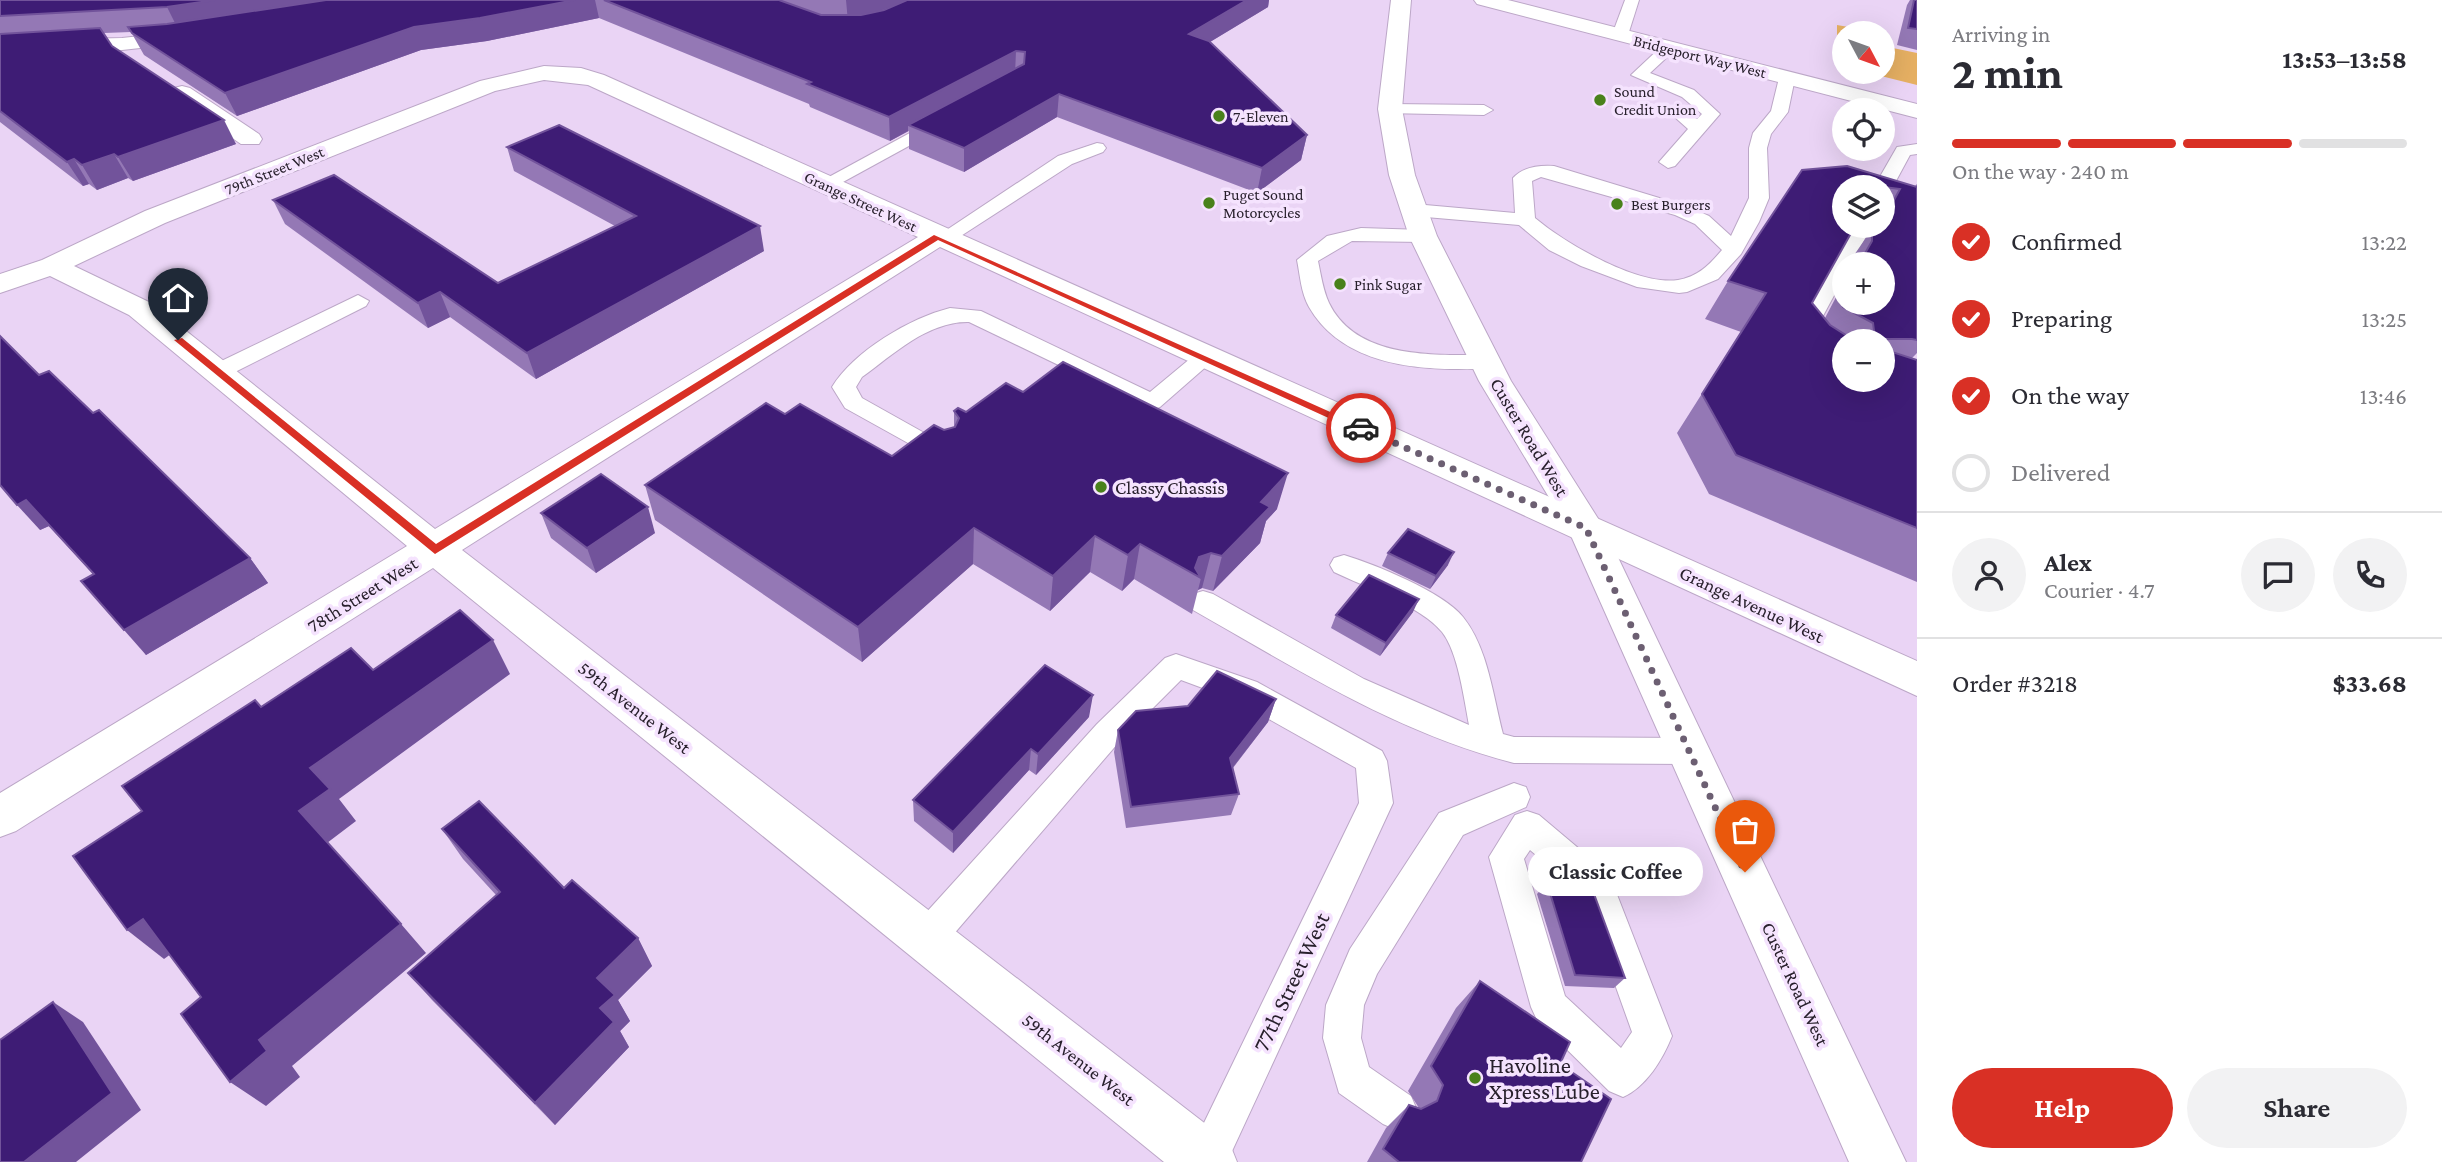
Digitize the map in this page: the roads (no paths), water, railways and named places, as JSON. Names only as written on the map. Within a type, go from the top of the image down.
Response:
[{"type":"street","name":"Custer Road West","points":[[1401,0],[1390,109],[1402,175],[1419,223],[1485,362],[1586,528],[1878,1162]]},
{"type":"street","name":"Bridgeport Way West","points":[[1484,0],[1917,111]]},
{"type":"street","points":[[0,48],[128,53],[205,35]]},
{"type":"street","name":"Grange Street West","points":[[554,73],[581,75],[596,80],[1205,358],[1586,528]]},
{"type":"street","name":"79th Street West","points":[[0,284],[52,266],[155,217],[488,86],[530,74],[554,73]]},
{"type":"street","points":[[157,77],[250,139]]},
{"type":"street","name":"78th Street West","points":[[0,817],[940,238]]},
{"type":"street","name":"59th Avenue West","points":[[52,266],[79,281],[97,285],[140,309],[435,550],[1207,1161]]},
{"type":"street","name":"Grange Avenue West","points":[[1586,528],[1917,679]]},
{"type":"lane","points":[[1620,35],[1631,0]]},
{"type":"lane","points":[[1639,75],[1669,47]]},
{"type":"lane","points":[[1639,75],[1656,93]]},
{"type":"lane","points":[[1639,75],[1685,91],[1704,104],[1711,114],[1668,162]]},
{"type":"lane","points":[[1485,362],[1418,362],[1391,356],[1359,343],[1343,331],[1320,306],[1307,260],[1336,238],[1354,232],[1419,223],[1525,220],[1556,246],[1637,281],[1679,286],[1711,275],[1734,250],[1759,198],[1758,148],[1762,133],[1779,113],[1787,78]]},
{"type":"lane","points":[[1390,109],[1484,110]]},
{"type":"lane","points":[[1678,112],[1698,129]]},
{"type":"lane","points":[[825,184],[956,113]]},
{"type":"lane","points":[[940,238],[1065,160],[1097,148]]},
{"type":"lane","points":[[1890,175],[1903,151],[1917,149]]},
{"type":"lane","points":[[1525,220],[1522,178],[1538,171],[1554,172],[1682,211],[1702,220],[1734,250]]},
{"type":"lane","points":[[1895,192],[1906,195]]},
{"type":"lane","points":[[1702,220],[1749,222]]},
{"type":"lane","points":[[1832,367],[1805,351],[1799,340],[1855,238]]},
{"type":"lane","points":[[217,372],[358,301]]},
{"type":"lane","points":[[943,455],[853,403],[844,387],[853,372],[920,326],[950,315],[972,316],[1152,402],[1205,358]]},
{"type":"lane","points":[[1344,565],[1437,612],[1452,624],[1464,646],[1490,745]]},
{"type":"lane","points":[[1203,602],[1279,643],[1381,704],[1490,745],[1514,750],[1689,751]]},
{"type":"lane","name":"77th Street West","points":[[928,939],[1108,733],[1176,666],[1246,691],[1371,761],[1376,803],[1207,1161]]},
{"type":"lane","points":[[1396,1110],[1353,1079],[1342,1038],[1345,1005],[1363,962],[1451,824],[1514,797]]},
{"type":"lane","points":[[1527,826],[1597,885],[1653,1036],[1623,1077],[1550,1007],[1506,857],[1527,826]]},
{"type":"place","name":"Sound Credit Union","points":[[1600,100]]},
{"type":"place","name":"7-Eleven","points":[[1219,116]]},
{"type":"place","name":"Puget Sound Motorcycles","points":[[1209,203]]},
{"type":"place","name":"Best Burgers","points":[[1617,204]]},
{"type":"place","name":"Pink Sugar","points":[[1340,284]]},
{"type":"place","name":"Classy Chassis","points":[[1101,487]]},
{"type":"place","name":"Classic Coffee","points":[[1745,872]]},
{"type":"place","name":"Havoline Xpress Lube","points":[[1475,1078]]}]
